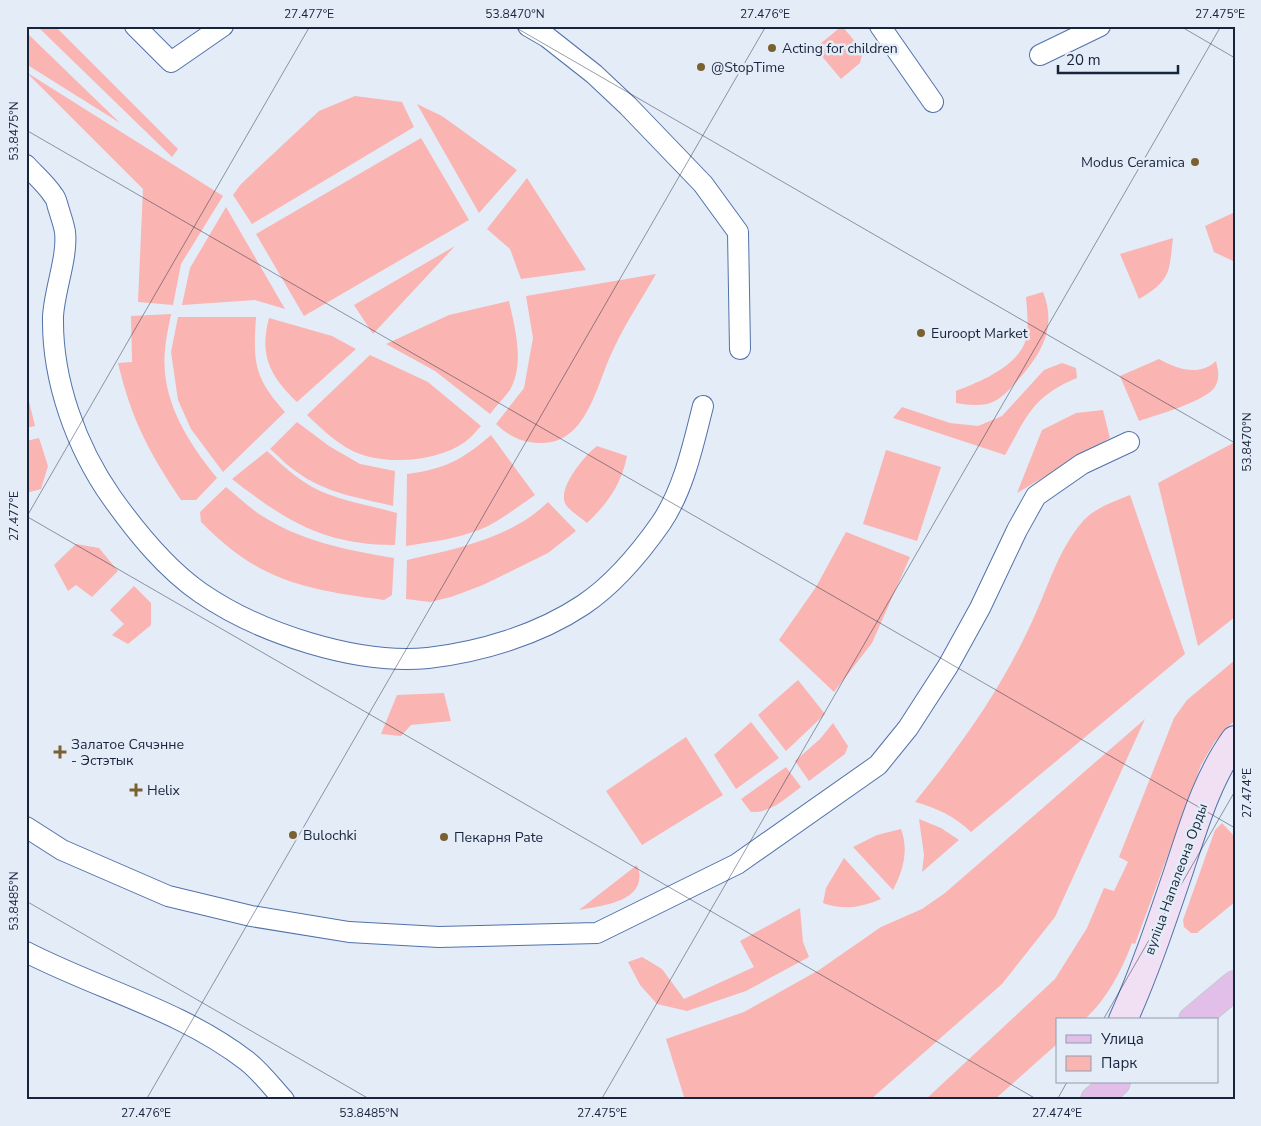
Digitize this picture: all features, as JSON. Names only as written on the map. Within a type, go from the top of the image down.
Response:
[{"type":"main road","points":[[1194,1018],[1235,985]]},
{"type":"main road","points":[[1095,1100],[1114,1084]]},
{"type":"street","name":"вуліца Напалеона Орды","points":[[1124,1018],[1156,936],[1192,828],[1220,761],[1235,740]]},
{"type":"street","points":[[1086,1100],[1093,1084]]},
{"type":"lane","points":[[135,26],[170,62],[222,26]]},
{"type":"lane","points":[[528,26],[547,37],[594,74],[628,106],[702,184],[738,232],[740,349]]},
{"type":"lane","points":[[880,26],[933,102]]},
{"type":"lane","points":[[1040,55],[1100,26]]},
{"type":"lane","points":[[26,165],[55,196],[65,234],[53,316],[56,359],[67,406],[85,453],[112,497],[154,552],[200,593],[252,622],[309,644],[370,656],[425,658],[482,649],[538,628],[582,606],[611,583],[662,522],[686,471],[704,406]]},
{"type":"lane","points":[[26,827],[62,850],[168,896],[251,916],[349,932],[439,937],[596,933],[737,864],[878,765],[908,728],[948,666],[980,608],[1017,530],[1036,496],[1082,464],[1129,442]]},
{"type":"lane","points":[[26,952],[92,983],[162,1010],[199,1028],[248,1062],[284,1100]]},
{"type":"green space","points":[[37,26],[55,26],[178,149],[172,157]]},
{"type":"green space","points":[[842,26],[863,51],[860,63],[841,79],[815,48]]},
{"type":"green space","points":[[26,32],[120,123],[26,64]]},
{"type":"green space","points":[[26,72],[223,196],[181,264],[173,305],[138,302],[143,189]]},
{"type":"green space","points":[[355,96],[402,102],[414,127],[252,224],[233,195],[241,184],[319,111]]},
{"type":"green space","points":[[417,104],[442,116],[517,170],[479,213]]},
{"type":"green space","points":[[421,138],[469,220],[304,316],[256,234]]},
{"type":"green space","points":[[527,178],[586,270],[521,279],[510,249],[487,229]]},
{"type":"green space","points":[[226,207],[285,309],[255,300],[182,305],[190,268]]},
{"type":"green space","points":[[1235,212],[1235,262],[1214,252],[1205,226]]},
{"type":"green space","points":[[1173,238],[1169,268],[1163,281],[1139,299],[1120,254]]},
{"type":"green space","points":[[455,246],[373,334],[354,305]]},
{"type":"green space","points":[[656,274],[619,338],[589,409],[580,423],[569,434],[556,441],[533,443],[516,438],[496,424],[524,388],[533,338],[526,296]]},
{"type":"green space","points":[[1043,292],[1047,305],[1048,328],[1040,350],[1027,370],[1002,397],[995,401],[981,405],[956,403],[956,391],[997,372],[1007,365],[1022,349],[1026,339],[1028,323],[1026,297]]},
{"type":"green space","points":[[509,301],[514,322],[518,357],[515,380],[510,390],[490,414],[435,371],[386,344],[449,315]]},
{"type":"green space","points":[[171,314],[165,345],[165,367],[171,402],[186,434],[217,478],[196,500],[181,500],[159,466],[135,418],[118,363],[132,362],[131,316]]},
{"type":"green space","points":[[178,317],[256,317],[255,346],[261,379],[285,412],[223,472],[191,429],[178,400],[171,352]]},
{"type":"green space","points":[[269,318],[332,336],[356,349],[297,402],[280,383],[269,364],[265,343]]},
{"type":"green space","points":[[370,355],[428,382],[481,426],[467,440],[454,448],[428,457],[400,460],[386,459],[360,454],[345,447],[307,415]]},
{"type":"green space","points":[[1159,359],[1173,366],[1188,370],[1202,369],[1216,361],[1218,379],[1211,391],[1203,397],[1139,421],[1120,376]]},
{"type":"green space","points":[[1062,363],[1076,368],[1077,378],[1050,392],[1041,400],[1026,418],[1005,455],[893,418],[902,407],[950,423],[978,426],[1002,416],[1044,370]]},
{"type":"green space","points":[[26,396],[28,397],[35,426],[26,428]]},
{"type":"green space","points":[[1103,410],[1110,438],[1017,493],[1042,430],[1076,413]]},
{"type":"green space","points":[[297,422],[329,446],[360,464],[395,471],[393,506],[331,490],[308,479],[286,464],[270,449]]},
{"type":"green space","points":[[491,435],[535,495],[501,519],[479,530],[434,542],[406,546],[407,474],[432,469],[452,462],[471,451]]},
{"type":"green space","points":[[39,438],[48,466],[41,489],[26,493],[26,441]]},
{"type":"green space","points":[[1235,442],[1235,617],[1198,646],[1158,483]]},
{"type":"green space","points":[[597,446],[627,456],[613,493],[587,523],[566,505],[564,498],[565,490],[579,464]]},
{"type":"green space","points":[[886,450],[941,467],[917,541],[863,524]]},
{"type":"green space","points":[[267,451],[300,479],[322,492],[397,513],[395,545],[347,541],[307,528],[270,507],[232,479]]},
{"type":"green space","points":[[226,487],[259,514],[307,538],[358,552],[394,558],[392,595],[384,600],[330,592],[285,579],[243,558],[201,522],[200,512]]},
{"type":"green space","points":[[1130,495],[1185,654],[971,832],[945,813],[915,802],[978,718],[1005,675],[1029,628],[1059,558],[1075,532],[1084,520],[1094,512]]},
{"type":"green space","points":[[548,502],[576,531],[548,553],[483,585],[451,597],[430,602],[406,599],[407,560],[464,546],[500,533],[518,525]]},
{"type":"green space","points":[[846,532],[910,557],[872,643],[834,692],[779,640],[816,587]]},
{"type":"green space","points":[[76,544],[99,548],[118,571],[92,597],[76,585],[68,591],[54,565]]},
{"type":"green space","points":[[134,586],[151,603],[151,625],[128,644],[112,635],[124,624],[110,610]]},
{"type":"green space","points":[[1235,660],[1235,720],[1215,741],[1201,765],[1135,944],[1132,943],[1118,975],[1106,994],[1086,1018],[1056,1018],[1056,1045],[994,1100],[925,1100],[1055,979],[1087,928],[1104,888],[1114,891],[1128,862],[1119,857],[1174,718],[1187,700]]},
{"type":"green space","points":[[798,680],[825,714],[786,751],[758,715]]},
{"type":"green space","points":[[444,693],[451,721],[411,725],[401,736],[381,734],[397,695]]},
{"type":"green space","points":[[1145,719],[1055,917],[1002,984],[870,1100],[685,1100],[666,1039],[744,1012],[819,970],[881,927],[922,909],[945,893]]},
{"type":"green space","points":[[751,722],[779,758],[736,789],[714,755]]},
{"type":"green space","points":[[833,723],[848,746],[845,754],[809,781],[795,761],[820,739]]},
{"type":"green space","points":[[686,737],[723,795],[642,845],[606,791]]},
{"type":"green space","points":[[786,767],[801,787],[772,807],[758,812],[751,812],[741,799]]},
{"type":"green space","points":[[919,819],[941,828],[959,840],[922,872],[924,855]]},
{"type":"green space","points":[[1222,823],[1235,837],[1235,902],[1197,933],[1191,933],[1184,927],[1183,920],[1215,830]]},
{"type":"green space","points":[[901,829],[905,853],[900,875],[893,890],[853,847],[877,835]]},
{"type":"green space","points":[[844,858],[881,899],[853,907],[838,907],[823,903],[826,888]]},
{"type":"green space","points":[[637,865],[639,877],[637,887],[631,894],[611,903],[579,910]]},
{"type":"green space","points":[[800,908],[803,942],[809,957],[746,991],[687,1011],[657,1004],[640,985],[628,962],[642,957],[662,969],[684,999],[754,967],[740,941]]},
{"type":"place","name":"Acting for children","points":[[772,48]]},
{"type":"place","name":"@StopTime","points":[[701,67]]},
{"type":"place","name":"Modus Ceramica","points":[[1195,162]]},
{"type":"place","name":"Euroopt Market","points":[[921,333]]},
{"type":"place","name":"Залатое Сячэнне - Эстэтык","points":[[60,752]]},
{"type":"place","name":"Helix","points":[[136,790]]},
{"type":"place","name":"Bulochki","points":[[293,835]]},
{"type":"place","name":"Пекарня Pate","points":[[444,837]]}]
